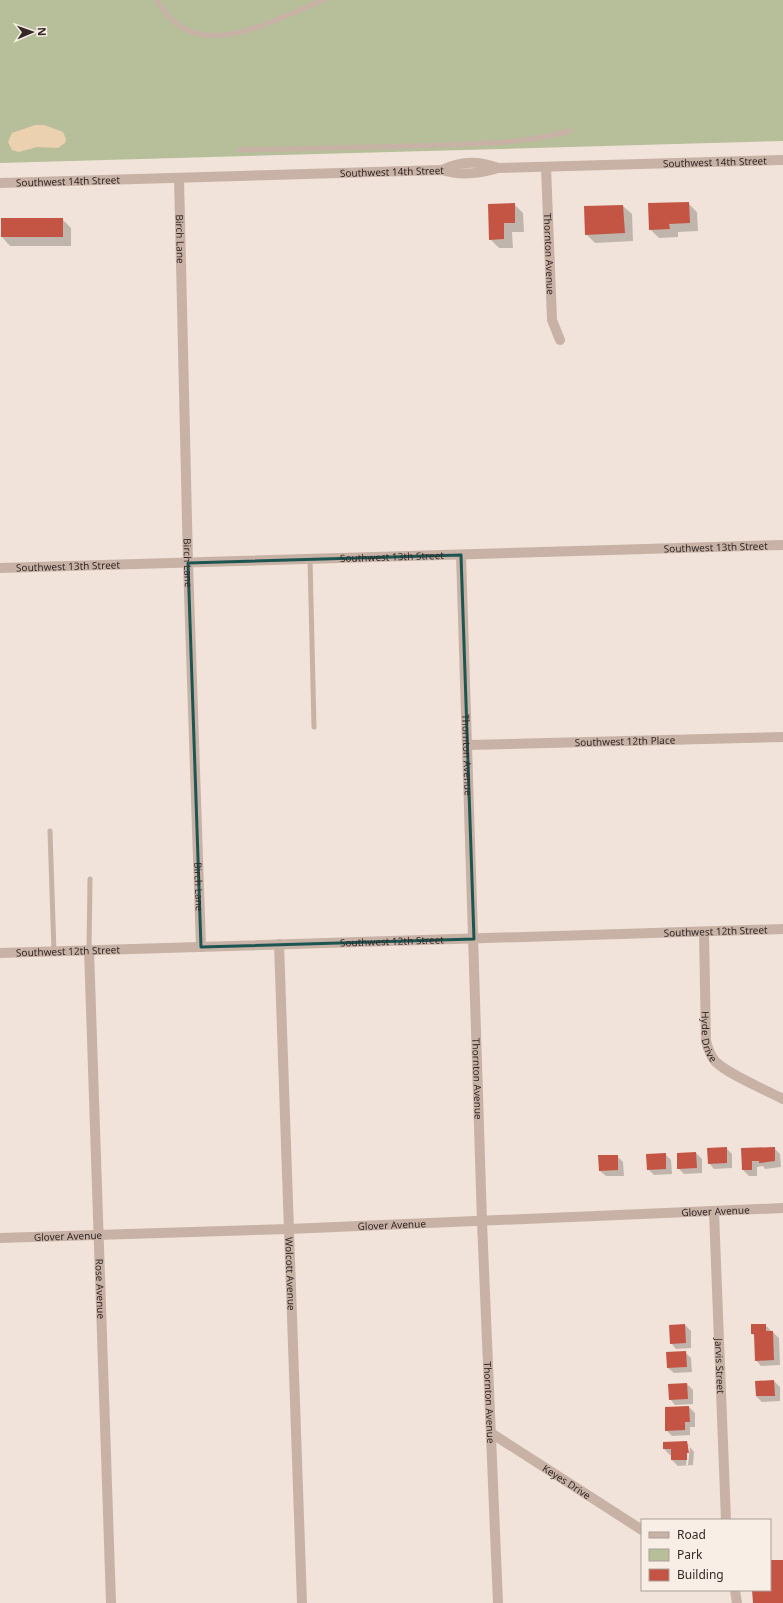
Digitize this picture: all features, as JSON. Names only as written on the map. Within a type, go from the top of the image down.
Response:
[{"type":"street","name":"Southwest 14th Street","points":[[0,183],[442,170],[460,174],[486,172],[498,168],[783,160]]},
{"type":"street","name":"Thornton Avenue","points":[[546,167],[552,320],[560,340]]},
{"type":"street","name":"Birch Lane","points":[[179,178],[188,563],[201,947]]},
{"type":"street","name":"Southwest 13th Street","points":[[0,568],[783,545]]},
{"type":"street","name":"Thornton Avenue","points":[[461,555],[482,1222],[498,1603]]},
{"type":"street","name":"Southwest 12th Place","points":[[467,745],[783,737]]},
{"type":"street","name":"Southwest 12th Street","points":[[0,953],[783,930]]},
{"type":"street","name":"Hyde Drive","points":[[704,932],[706,1041],[709,1052],[716,1062],[725,1069],[783,1099]]},
{"type":"street","name":"Wolcott Avenue","points":[[279,944],[302,1603]]},
{"type":"street","name":"Rose Avenue","points":[[88,950],[111,1603]]},
{"type":"street","name":"Glover Avenue","points":[[0,1238],[98,1236],[482,1222],[783,1208]]},
{"type":"street","name":"Jarvis Street","points":[[714,1212],[726,1519]]},
{"type":"street","name":"Keyes Drive","points":[[491,1433],[641,1529]]},
{"type":"street","points":[[735,1591],[736,1603]]},
{"type":"lane","points":[[157,0],[176,25],[185,30],[205,36],[226,35],[242,31],[284,17],[324,0]]},
{"type":"lane","points":[[239,150],[431,146],[515,142],[570,131]]},
{"type":"lane","points":[[310,560],[314,727]]},
{"type":"lane","points":[[50,831],[54,952]]},
{"type":"lane","points":[[88,950],[90,879]]},
{"type":"highlighted area","points":[[461,555],[474,939],[201,947],[188,563]]},
{"type":"green space","points":[[0,0],[783,0],[783,141],[0,163]]},
{"type":"sand","points":[[35,125],[44,125],[63,132],[66,139],[65,143],[58,148],[37,147],[19,152],[12,150],[8,142],[12,133]]},
{"type":"building","points":[[689,202],[690,223],[669,224],[670,229],[649,230],[648,203]]},
{"type":"building","points":[[515,203],[515,223],[504,223],[504,239],[489,240],[488,204]]},
{"type":"building","points":[[623,205],[625,233],[585,235],[584,206]]},
{"type":"building","points":[[1,218],[63,218],[63,237],[1,237]]},
{"type":"building","points":[[727,1147],[727,1163],[708,1164],[707,1148]]},
{"type":"building","points":[[775,1147],[775,1161],[759,1163],[759,1161],[752,1161],[752,1170],[742,1170],[741,1148]]},
{"type":"building","points":[[696,1152],[697,1168],[677,1169],[677,1153]]},
{"type":"building","points":[[666,1153],[666,1169],[647,1170],[646,1154]]},
{"type":"building","points":[[598,1155],[618,1155],[618,1170],[599,1171]]},
{"type":"building","points":[[685,1324],[686,1343],[670,1344],[669,1325]]},
{"type":"building","points":[[751,1324],[766,1324],[766,1331],[773,1331],[774,1360],[755,1361],[754,1334],[751,1334]]},
{"type":"building","points":[[686,1351],[687,1367],[667,1368],[666,1352]]},
{"type":"building","points":[[774,1380],[775,1396],[756,1396],[755,1381]]},
{"type":"building","points":[[687,1383],[688,1399],[669,1400],[668,1384]]},
{"type":"building","points":[[689,1406],[690,1422],[685,1422],[685,1430],[665,1431],[665,1407]]},
{"type":"building","points":[[687,1441],[689,1453],[687,1453],[687,1460],[671,1460],[671,1449],[663,1449],[663,1442]]},
{"type":"building","points":[[771,1560],[783,1560],[783,1603],[753,1603],[752,1591],[771,1591]]}]
